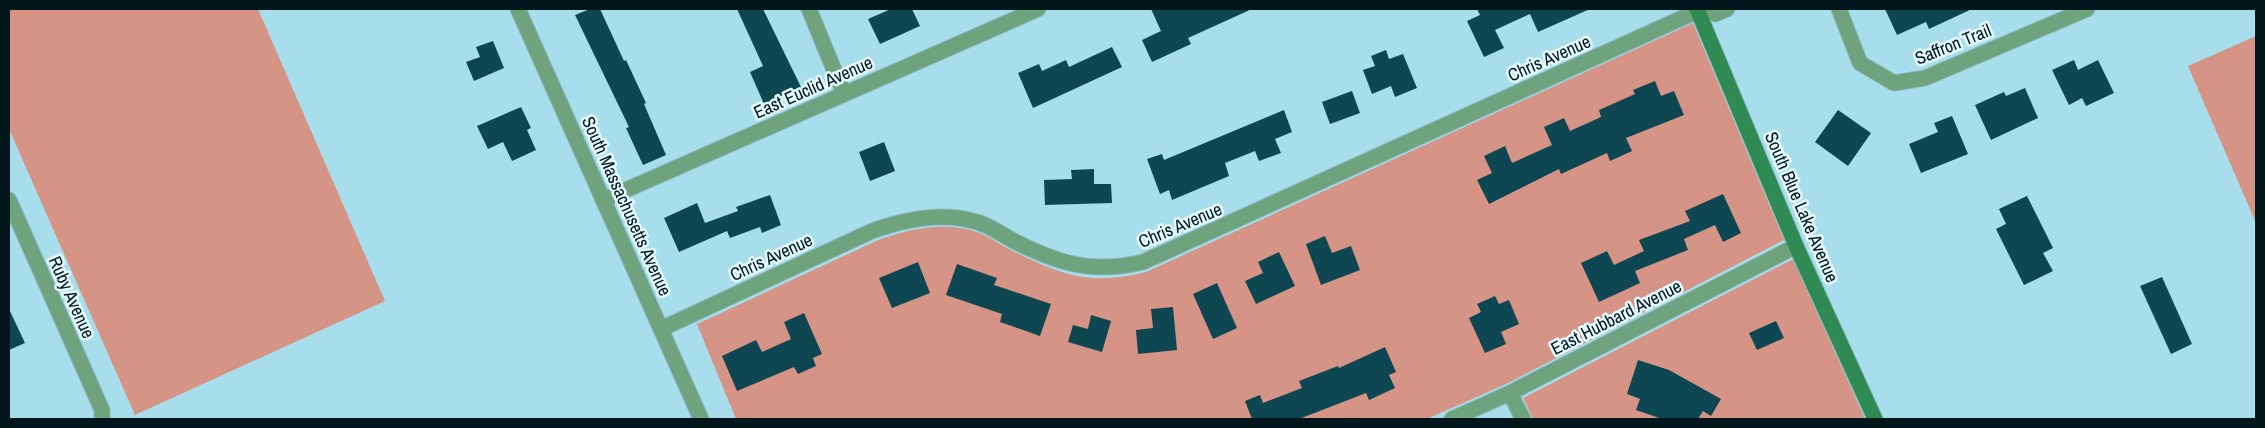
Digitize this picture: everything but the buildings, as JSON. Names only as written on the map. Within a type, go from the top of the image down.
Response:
[{"type":"main road","name":"South Blue Lake Avenue","points":[[1701,9],[1796,246],[1875,419]]},
{"type":"street","name":"South Massachusetts Avenue","points":[[518,9],[701,419]]},
{"type":"street","points":[[809,9],[844,94]]},
{"type":"street","name":"East Euclid Avenue","points":[[603,200],[1038,9]]},
{"type":"street","name":"Chris Avenue","points":[[661,329],[872,231],[894,223],[915,219],[948,217],[978,222],[1052,260],[1074,266],[1120,268],[1143,262],[1701,9],[1715,14],[1727,9]]},
{"type":"street","name":"Saffron Trail","points":[[1839,9],[1860,63],[1894,83],[1925,78],[2087,9]]},
{"type":"street","name":"Ruby Avenue","points":[[9,200],[102,414]]},
{"type":"street","name":"East Hubbard Avenue","points":[[1452,419],[1510,393],[1796,246]]},
{"type":"street","points":[[1510,393],[1523,419]]},
{"type":"shaded area","points":[[9,9],[258,9],[385,301],[135,415],[9,129]]},
{"type":"shaded area","points":[[1693,23],[1784,240],[1506,384],[1427,419],[736,419],[697,324],[876,241],[900,233],[926,228],[952,227],[977,232],[1045,266],[1076,276],[1108,278],[1146,272]]},
{"type":"shaded area","points":[[2256,36],[2256,223],[2188,66]]},
{"type":"shaded area","points":[[1793,259],[1865,419],[1533,419],[1523,398]]}]
